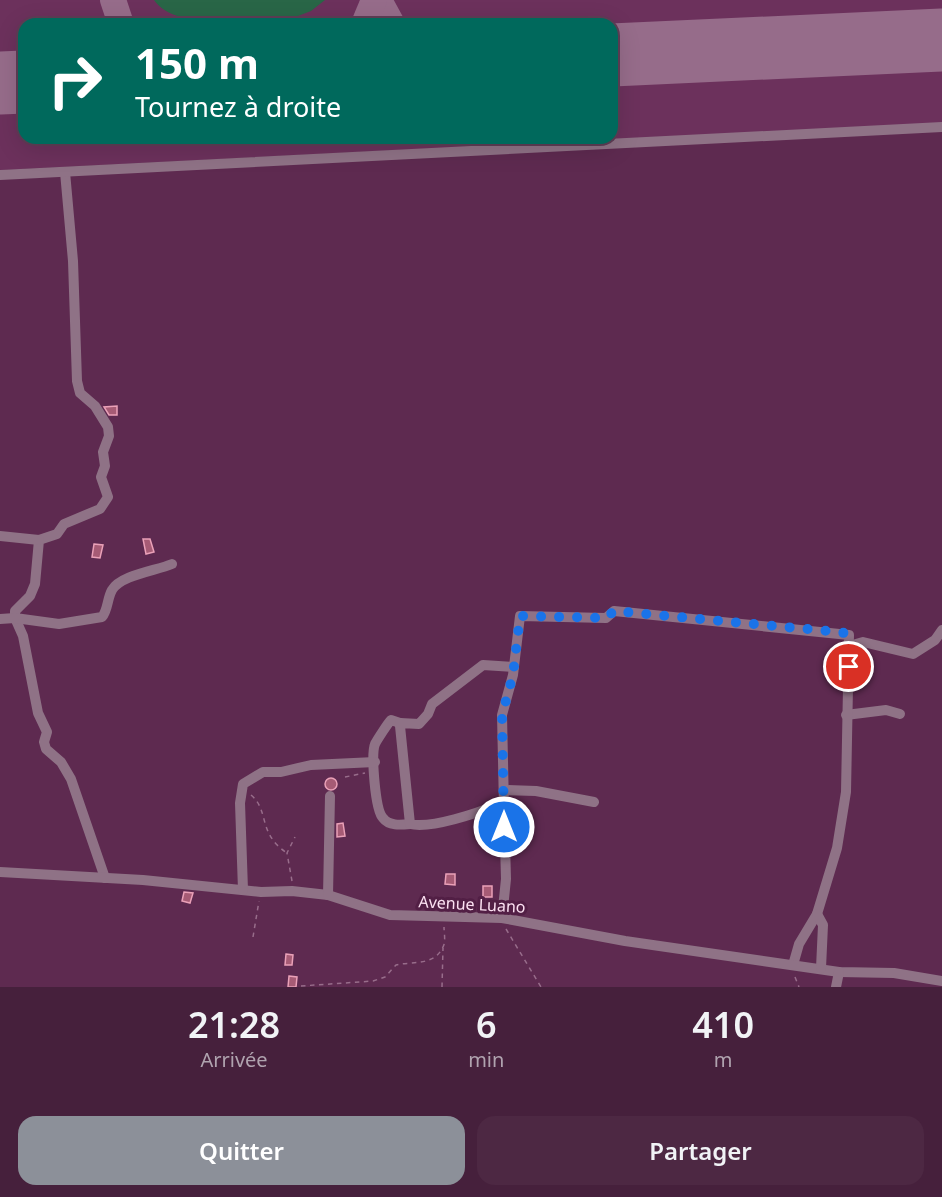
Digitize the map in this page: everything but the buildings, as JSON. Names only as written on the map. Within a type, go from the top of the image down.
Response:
[{"type":"street","points":[[618,144],[942,127]]},
{"type":"street","points":[[0,175],[611,144]]},
{"type":"street","points":[[0,536],[39,540],[57,534],[64,524],[100,510],[108,497],[108,491],[101,480],[105,466],[103,452],[109,436],[108,427],[95,406],[80,393],[76,381],[72,238],[65,172]]},
{"type":"street","points":[[39,540],[35,584],[30,596],[15,612],[15,618],[23,636],[39,713],[47,732],[44,742],[46,749],[61,762],[71,780],[105,878]]},
{"type":"street","points":[[0,619],[15,618],[59,624],[102,617],[110,594],[117,585],[129,577],[172,564]]},
{"type":"street","points":[[502,918],[506,861],[502,715],[514,668],[520,616],[606,618],[614,611],[839,632],[849,634],[850,653],[844,806],[833,865],[817,914],[799,944],[793,964]]},
{"type":"street","points":[[850,653],[856,644],[863,642],[913,654],[935,640],[942,630]]},
{"type":"street","points":[[504,807],[499,804],[455,818],[420,825],[394,824],[382,818],[376,801],[375,745],[392,719],[400,723],[420,724],[432,704],[483,665],[514,668]]},
{"type":"street","points":[[846,715],[886,710],[900,714]]},
{"type":"street","points":[[400,723],[410,825]]},
{"type":"street","points":[[243,890],[240,803],[243,784],[263,772],[311,765],[374,767]]},
{"type":"street","points":[[504,790],[536,790],[594,802]]},
{"type":"street","points":[[328,896],[330,796]]},
{"type":"street","name":"Avenue Luano","points":[[0,872],[105,878],[261,892],[292,891],[328,896],[390,915],[502,918],[625,940],[839,972],[902,973],[942,981]]},
{"type":"street","points":[[817,914],[823,925],[822,968]]},
{"type":"street","points":[[836,987],[839,972]]},
{"type":"path","points":[[345,777],[374,767]]},
{"type":"path","points":[[243,784],[256,799],[268,834],[276,845],[287,853]]},
{"type":"path","points":[[292,891],[287,853],[295,837]]},
{"type":"path","points":[[253,937],[261,892]]},
{"type":"path","points":[[442,987],[445,917]]},
{"type":"path","points":[[502,918],[503,924],[542,987]]},
{"type":"path","points":[[301,986],[337,982],[351,985],[357,982],[374,981],[385,977],[396,965],[413,964],[435,958],[443,947]]},
{"type":"shaded area","points":[[0,0],[942,0],[942,123],[618,139],[618,18],[18,18],[18,144],[521,144],[0,170]]},
{"type":"green space","points":[[154,0],[325,0],[311,11],[298,16],[276,18],[186,18],[165,11]]},
{"type":"taxiway","points":[[113,0],[119,18]]},
{"type":"taxiway","points":[[366,18],[374,0]]},
{"type":"taxiway","points":[[379,0],[389,18]]},
{"type":"runway","points":[[618,55],[942,40]]},
{"type":"runway","points":[[0,83],[18,82]]},
{"type":"route","points":[[504,827],[502,715],[513,675],[520,616],[559,616],[569,619],[606,618],[614,611],[670,615],[724,623],[829,630],[849,634],[851,642],[849,667]]}]
